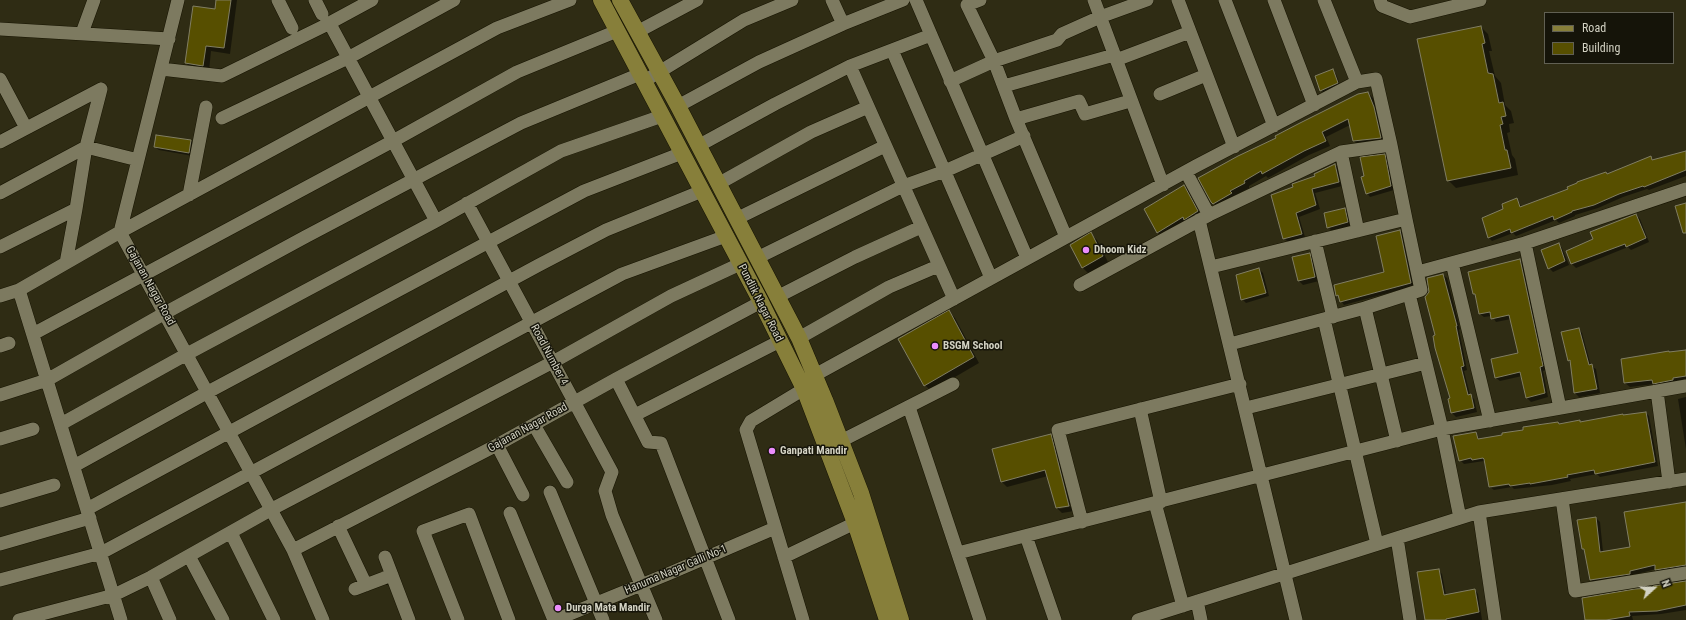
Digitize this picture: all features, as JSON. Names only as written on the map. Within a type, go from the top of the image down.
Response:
[{"type":"main road","name":"Pundlik Nagar Road","points":[[601,0],[761,302],[804,389],[855,524],[887,620]]},
{"type":"main road","name":"Pundlik Nagar Road","points":[[620,0],[678,106],[799,338],[815,375],[861,494],[901,620]]},
{"type":"street","points":[[82,33],[94,0]]},
{"type":"street","points":[[120,232],[178,0]]},
{"type":"street","points":[[278,0],[292,28]]},
{"type":"street","points":[[315,0],[436,221]]},
{"type":"street","points":[[161,69],[222,76],[326,19],[372,0]]},
{"type":"street","points":[[222,118],[348,58],[454,0]]},
{"type":"street","points":[[0,296],[19,290],[120,232],[497,28],[570,0]]},
{"type":"street","points":[[638,32],[697,0]]},
{"type":"street","points":[[0,395],[47,380],[164,313],[521,123],[642,77],[659,73],[744,20],[792,0]]},
{"type":"street","points":[[832,0],[843,24]]},
{"type":"street","points":[[678,106],[759,62],[843,24],[903,0]]},
{"type":"street","points":[[916,0],[1027,258]]},
{"type":"street","points":[[980,0],[967,5],[994,61],[1016,119],[1066,237]]},
{"type":"street","points":[[1094,0],[1130,100],[1163,185]]},
{"type":"street","points":[[950,81],[994,61],[1057,40],[1062,34],[1100,17],[1147,0]]},
{"type":"street","points":[[1178,0],[1234,147]]},
{"type":"street","points":[[1225,0],[1274,126]]},
{"type":"street","points":[[1274,0],[1314,105]]},
{"type":"street","points":[[1324,0],[1357,82]]},
{"type":"street","points":[[1380,0],[1382,6],[1410,17],[1480,0]]},
{"type":"street","points":[[1,27],[168,39]]},
{"type":"street","points":[[32,334],[393,141],[518,72],[617,31]]},
{"type":"street","points":[[1004,86],[1115,58],[1190,32]]},
{"type":"street","points":[[698,146],[775,104],[850,66],[931,36]]},
{"type":"street","points":[[892,50],[991,278]]},
{"type":"street","points":[[850,66],[954,299]]},
{"type":"street","points":[[1160,94],[1206,75]]},
{"type":"street","points":[[0,79],[26,128]]},
{"type":"street","points":[[803,620],[746,430],[751,421],[804,389],[815,375],[1027,258],[1357,82],[1376,79],[1421,290],[1365,308],[1230,344]]},
{"type":"street","points":[[0,142],[101,89],[86,147],[66,263]]},
{"type":"street","points":[[1016,119],[1079,101],[1085,114],[1130,100]]},
{"type":"street","points":[[189,195],[206,107]]},
{"type":"street","points":[[718,184],[811,132],[868,107]]},
{"type":"street","points":[[61,424],[187,354],[436,221],[561,151],[662,116]]},
{"type":"street","points":[[757,258],[903,186],[944,171],[1024,136]]},
{"type":"street","points":[[1080,285],[1204,218],[1341,152],[1391,145]]},
{"type":"street","points":[[736,219],[885,146]]},
{"type":"street","points":[[0,193],[86,147],[138,160]]},
{"type":"street","points":[[1341,152],[1358,230]]},
{"type":"street","points":[[74,466],[208,392],[584,191],[682,153]]},
{"type":"street","points":[[1186,172],[1204,218],[1211,267],[1286,573],[1296,620]]},
{"type":"street","points":[[1418,272],[1525,243],[1686,189]]},
{"type":"street","points":[[0,544],[89,513],[230,432],[606,230],[702,191]]},
{"type":"street","name":"Road Number 4","points":[[467,203],[612,472],[605,491],[612,514],[656,620]]},
{"type":"street","points":[[0,247],[76,210]]},
{"type":"street","points":[[1211,267],[1406,219]]},
{"type":"street","points":[[777,297],[855,257],[921,227]]},
{"type":"street","name":"Gajanan Nagar Road","points":[[120,232],[272,509],[293,550],[323,620]]},
{"type":"street","points":[[0,580],[101,553],[252,474],[622,274],[726,236]]},
{"type":"street","points":[[1314,241],[1338,385],[1377,544]]},
{"type":"street","points":[[1525,243],[1560,408]]},
{"type":"street","points":[[1452,263],[1490,421]]},
{"type":"street","points":[[19,620],[114,595],[151,577],[272,509],[553,362],[671,296],[740,264]]},
{"type":"street","points":[[799,338],[889,287],[938,266]]},
{"type":"street","points":[[19,290],[121,620]]},
{"type":"street","points":[[1409,294],[1442,429],[1460,518]]},
{"type":"street","name":"Gajanan Nagar Road","points":[[293,550],[498,445],[616,379],[761,302]]},
{"type":"street","points":[[1365,308],[1397,441]]},
{"type":"street","points":[[635,415],[780,341]]},
{"type":"street","points":[[1246,408],[1426,363]]},
{"type":"street","points":[[616,379],[648,442],[661,443],[704,559],[729,620]]},
{"type":"street","points":[[841,441],[953,384]]},
{"type":"street","points":[[1082,522],[1058,430],[1240,384]]},
{"type":"street","points":[[958,553],[1158,503],[1442,429],[1686,386]]},
{"type":"street","points":[[1657,391],[1669,482]]},
{"type":"street","points":[[909,407],[980,620]]},
{"type":"street","points":[[1140,409],[1158,503],[1183,606]]},
{"type":"street","points":[[534,425],[567,482]]},
{"type":"street","points":[[0,439],[33,429]]},
{"type":"street","points":[[498,445],[523,495]]},
{"type":"street","points":[[1138,620],[1479,512],[1686,480]]},
{"type":"street","points":[[0,501],[54,485]]},
{"type":"street","points":[[550,492],[603,620]]},
{"type":"street","points":[[1562,499],[1576,591],[1686,573]]},
{"type":"street","points":[[510,512],[554,620]]},
{"type":"street","points":[[1479,512],[1495,620]]},
{"type":"street","points":[[458,620],[423,531],[470,514],[509,620]]},
{"type":"street","points":[[784,557],[855,524]]},
{"type":"street","points":[[338,526],[360,587],[392,575]]},
{"type":"street","name":"Hanuma Nagar Galli No-1","points":[[554,620],[642,585],[775,528]]},
{"type":"street","points":[[231,533],[274,620]]},
{"type":"street","points":[[1026,536],[1055,620]]},
{"type":"street","points":[[1397,538],[1410,620]]},
{"type":"street","points":[[189,556],[223,620]]},
{"type":"street","points":[[385,557],[409,620]]},
{"type":"street","points":[[151,577],[170,620]]},
{"type":"street","points":[[1197,601],[1201,620]]},
{"type":"building","points":[[216,0],[231,0],[224,48],[206,46],[203,66],[185,63],[193,6],[215,9]]},
{"type":"building","points":[[1481,26],[1485,43],[1482,44],[1488,73],[1493,74],[1499,103],[1503,102],[1506,116],[1501,117],[1503,124],[1500,125],[1505,150],[1507,150],[1511,168],[1447,181],[1417,39]]},
{"type":"building","points":[[1333,69],[1338,83],[1320,91],[1315,76]]},
{"type":"building","points":[[1368,92],[1374,107],[1381,138],[1353,141],[1348,119],[1322,132],[1326,141],[1262,174],[1261,171],[1244,181],[1245,183],[1230,191],[1232,193],[1213,204],[1211,202],[1198,178],[1238,156],[1276,138],[1275,136],[1300,123],[1358,94]]},
{"type":"building","points":[[156,135],[191,140],[189,153],[154,147]]},
{"type":"building","points":[[1686,151],[1686,170],[1644,187],[1643,186],[1619,194],[1594,205],[1572,211],[1554,220],[1553,216],[1511,233],[1510,229],[1488,238],[1482,218],[1503,209],[1502,204],[1517,198],[1520,207],[1568,189],[1567,187],[1577,182],[1606,172],[1607,174],[1651,156],[1652,160]]},
{"type":"building","points":[[1385,154],[1391,186],[1366,194],[1361,177],[1364,176],[1360,157]]},
{"type":"building","points":[[1335,164],[1339,182],[1312,189],[1316,205],[1296,213],[1302,234],[1283,239],[1271,195],[1293,187],[1292,184],[1315,176],[1314,174]]},
{"type":"building","points":[[1184,185],[1198,211],[1184,220],[1183,217],[1157,233],[1144,209]]},
{"type":"building","points":[[1686,203],[1686,233],[1683,233],[1675,206]]},
{"type":"building","points":[[1345,208],[1348,222],[1327,228],[1324,213]]},
{"type":"building","points":[[1636,214],[1646,238],[1626,247],[1625,244],[1571,264],[1566,251],[1593,239],[1590,232]]},
{"type":"building","points":[[1400,230],[1411,283],[1340,302],[1338,295],[1336,296],[1334,285],[1384,272],[1376,236]]},
{"type":"building","name":"Dhoom Kidz","points":[[1091,232],[1103,256],[1082,268],[1070,245]]},
{"type":"building","points":[[1559,243],[1565,261],[1548,269],[1541,250]]},
{"type":"building","points":[[1310,253],[1315,277],[1298,281],[1292,257]]},
{"type":"building","points":[[1520,259],[1543,366],[1540,367],[1545,393],[1526,398],[1520,372],[1495,378],[1491,359],[1518,353],[1509,315],[1491,319],[1490,312],[1479,314],[1468,272]]},
{"type":"building","points":[[1259,268],[1266,293],[1241,300],[1236,275]]},
{"type":"building","points":[[1443,274],[1457,326],[1464,366],[1461,367],[1468,395],[1471,394],[1474,408],[1451,413],[1448,399],[1450,398],[1435,348],[1433,336],[1435,335],[1425,297],[1429,292],[1427,278]]},
{"type":"building","name":"BSGM School","points":[[949,310],[974,357],[924,386],[898,339]]},
{"type":"building","points":[[1579,328],[1589,365],[1592,364],[1597,389],[1574,393],[1570,360],[1568,361],[1561,332]]},
{"type":"building","points":[[1686,350],[1686,376],[1653,384],[1652,380],[1624,383],[1621,359],[1669,351]]},
{"type":"building","points":[[1646,412],[1655,462],[1595,474],[1594,470],[1567,475],[1568,477],[1530,484],[1510,486],[1509,484],[1489,487],[1484,459],[1472,460],[1471,458],[1459,461],[1453,436],[1476,432],[1478,439],[1523,430],[1523,427],[1558,422],[1559,424],[1580,420],[1580,422],[1623,414]]},
{"type":"building","points":[[1051,434],[1069,506],[1056,508],[1045,470],[1001,482],[992,449]]},
{"type":"building","points":[[1686,502],[1686,565],[1655,570],[1655,565],[1630,571],[1630,574],[1590,580],[1584,549],[1582,549],[1577,520],[1596,517],[1600,552],[1630,547],[1624,512]]},
{"type":"building","points":[[1439,569],[1444,595],[1475,589],[1479,612],[1446,620],[1425,620],[1417,572]]},
{"type":"building","points":[[1686,581],[1686,605],[1657,611],[1629,612],[1630,616],[1606,620],[1585,620],[1582,598],[1635,589],[1654,588],[1653,586]]},
{"type":"place","name":"Dhoom Kidz","points":[[1086,250]]},
{"type":"place","name":"BSGM School","points":[[935,346]]},
{"type":"place","name":"Ganpati Mandir","points":[[772,451]]},
{"type":"place","name":"Durga Mata Mandir","points":[[558,608]]}]
